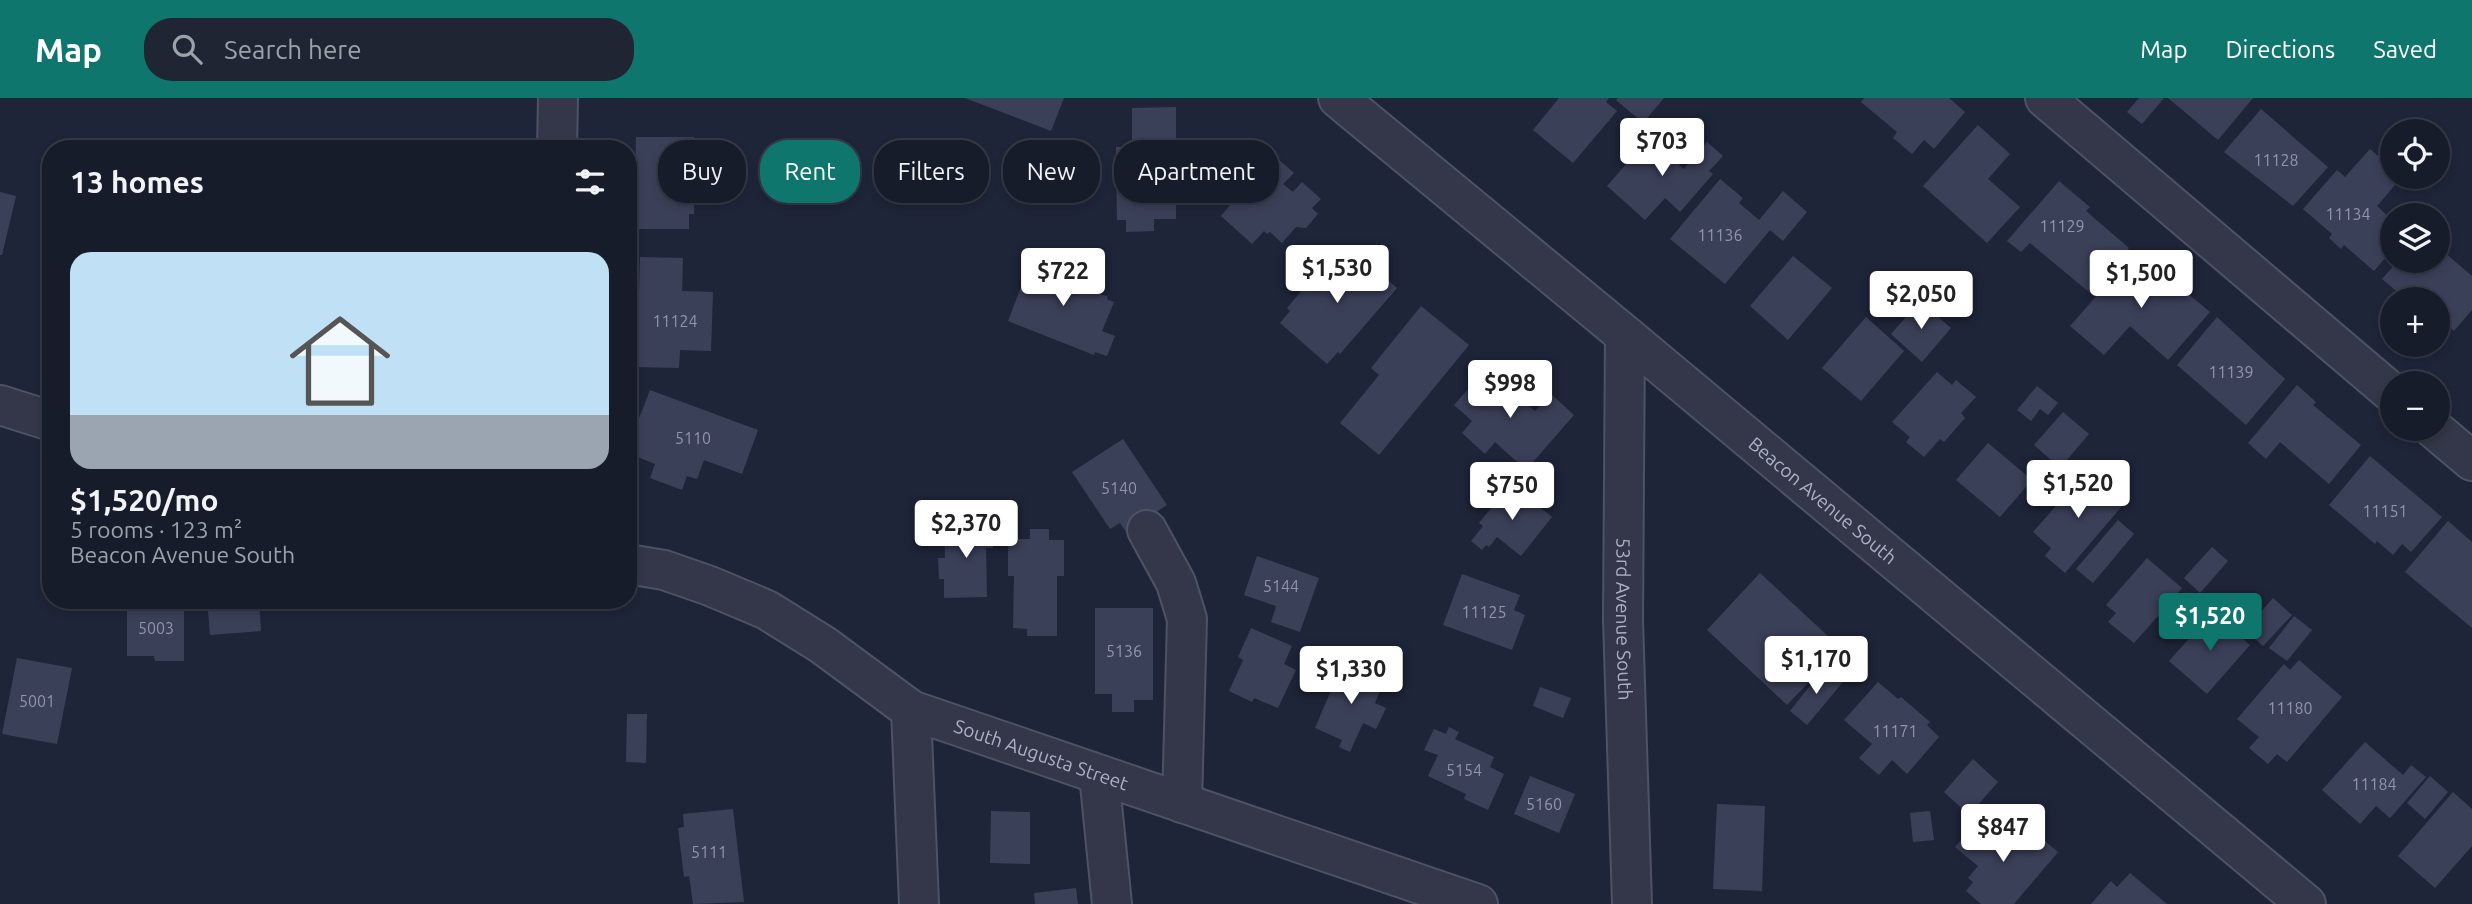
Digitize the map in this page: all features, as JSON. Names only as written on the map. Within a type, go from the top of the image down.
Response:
[{"type":"street","points":[[557,140],[558,98]]},
{"type":"street","name":"Beacon Avenue South","points":[[1338,98],[2306,904]]},
{"type":"street","points":[[2045,98],[2380,383]]},
{"type":"street","name":"53rd Avenue South","points":[[1625,335],[1623,620],[1632,904]]},
{"type":"street","points":[[0,405],[42,418]]},
{"type":"street","points":[[2448,441],[2472,461]]},
{"type":"street","points":[[1147,530],[1176,583],[1188,619],[1182,803]]},
{"type":"street","name":"South Augusta Street","points":[[637,566],[664,570],[767,610],[822,645],[911,710],[1478,904]]},
{"type":"street","points":[[911,710],[919,904]]},
{"type":"street","points":[[1099,775],[1112,904]]},
{"type":"building","points":[[965,98],[1064,98],[1051,131]]},
{"type":"building","points":[[1559,98],[1609,98],[1606,102],[1617,111],[1573,163],[1533,130]]},
{"type":"building","points":[[1664,98],[1643,123],[1616,100]]},
{"type":"building","points":[[1864,98],[1949,98],[1965,112],[1934,149],[1924,140],[1912,154],[1893,138],[1897,132],[1861,102]]},
{"type":"building","points":[[2139,98],[2164,98],[2142,124],[2127,112]]},
{"type":"building","points":[[2168,98],[2253,98],[2218,140]]},
{"type":"building","points":[[1176,107],[1176,140],[1132,140],[1132,108]]},
{"type":"building","points":[[2261,109],[2328,167],[2293,206],[2224,152]]},
{"type":"building","points":[[1978,125],[2010,154],[1988,179],[2020,207],[1987,243],[1923,186]]},
{"type":"building","points":[[636,137],[694,137],[694,140],[658,140],[658,203],[694,203],[694,214],[689,214],[689,229],[637,229]]},
{"type":"building","points":[[1649,138],[1684,169],[1707,142],[1723,156],[1709,171],[1713,174],[1680,212],[1665,198],[1645,220],[1607,186]]},
{"type":"building","points":[[2370,149],[2380,158],[2380,189],[2392,189],[2377,206],[2380,209],[2380,264],[2374,271],[2344,245],[2341,249],[2329,238],[2332,234],[2303,209],[2337,170],[2345,177]]},
{"type":"building","points":[[1279,160],[1294,173],[1283,184],[1293,192],[1302,182],[1321,199],[1312,208],[1318,214],[1306,228],[1296,227],[1282,243],[1270,232],[1267,234],[1264,231],[1252,244],[1221,216],[1232,203],[1279,203]]},
{"type":"building","points":[[1720,179],[1743,198],[1739,203],[1759,220],[1783,191],[1807,212],[1783,241],[1770,230],[1725,284],[1670,239]]},
{"type":"building","points":[[2059,181],[2090,207],[2086,211],[2129,248],[2090,293],[2030,243],[2021,252],[2007,241]]},
{"type":"building","points":[[0,192],[16,196],[2,255],[0,255]]},
{"type":"building","points":[[1117,203],[1176,203],[1176,219],[1154,219],[1154,231],[1126,232],[1126,220],[1117,220]]},
{"type":"building","points":[[1337,249],[1359,268],[1365,261],[1397,288],[1340,354],[1338,352],[1327,364],[1280,323],[1290,311],[1287,308]]},
{"type":"building","points":[[2136,251],[2210,312],[2168,360],[2130,326],[2104,355],[2070,326]]},
{"type":"building","points":[[1033,256],[1094,280],[1089,292],[1107,296],[1108,300],[1114,302],[1102,331],[1115,336],[1107,356],[1095,352],[1094,355],[1008,321]]},
{"type":"building","points":[[1793,256],[1832,288],[1788,340],[1750,306]]},
{"type":"building","points":[[640,257],[683,258],[682,291],[713,292],[711,351],[680,350],[679,368],[637,367]]},
{"type":"building","points":[[2450,257],[2472,276],[2472,310],[2454,331],[2450,328],[2450,287],[2392,287],[2382,279],[2387,273],[2450,273]]},
{"type":"building","points":[[1920,301],[1951,328],[1922,362],[1891,334]]},
{"type":"building","points":[[1421,306],[1469,345],[1379,455],[1340,423],[1379,375],[1371,368]]},
{"type":"building","points":[[1866,317],[1904,351],[1861,401],[1822,368]]},
{"type":"building","points":[[2217,317],[2285,379],[2246,425],[2177,365]]},
{"type":"building","points":[[1520,362],[1548,382],[1534,402],[1505,382]]},
{"type":"building","points":[[1486,369],[1535,411],[1550,393],[1574,415],[1526,470],[1495,442],[1485,454],[1462,433],[1472,421],[1454,405]]},
{"type":"building","points":[[1937,372],[1952,385],[1956,380],[1976,397],[1961,413],[1965,418],[1944,442],[1940,439],[1924,457],[1906,442],[1910,437],[1892,422]]},
{"type":"building","points":[[2297,385],[2316,402],[2313,405],[2361,445],[2329,484],[2280,442],[2266,459],[2248,443]]},
{"type":"building","points":[[2037,386],[2058,403],[2048,415],[2040,409],[2031,421],[2017,410]]},
{"type":"building","points":[[650,390],[758,430],[742,474],[704,460],[697,479],[687,476],[682,490],[650,478],[655,464],[637,457],[637,424]]},
{"type":"building","points":[[2063,412],[2089,434],[2060,468],[2034,445]]},
{"type":"building","points":[[1123,439],[1167,505],[1126,532],[1120,523],[1110,529],[1072,472]]},
{"type":"building","points":[[1988,443],[2032,480],[2000,517],[1956,480]]},
{"type":"building","points":[[2370,456],[2442,517],[2411,552],[2402,544],[2393,555],[2377,541],[2375,544],[2329,505]]},
{"type":"building","points":[[2084,474],[2094,482],[2102,474],[2122,491],[2115,500],[2122,506],[2065,573],[2045,556],[2051,548],[2033,532]]},
{"type":"building","points":[[1511,484],[1552,517],[1521,556],[1497,537],[1489,547],[1486,545],[1482,550],[1471,541],[1483,526],[1479,523]]},
{"type":"building","points":[[2118,520],[2134,534],[2093,583],[2076,569]]},
{"type":"building","points":[[2448,521],[2472,542],[2472,628],[2405,572]]},
{"type":"building","points":[[992,524],[993,548],[986,548],[987,597],[944,598],[944,579],[939,579],[938,558],[945,558],[944,525]]},
{"type":"building","points":[[1030,529],[1049,529],[1049,540],[1064,540],[1064,576],[1057,576],[1057,636],[1027,636],[1027,629],[1013,628],[1014,576],[1008,576],[1008,539],[1030,539]]},
{"type":"building","points":[[2212,547],[2228,561],[2200,593],[2184,578]]},
{"type":"building","points":[[1257,556],[1319,578],[1300,632],[1271,622],[1276,606],[1244,595]]},
{"type":"building","points":[[2147,558],[2182,588],[2165,608],[2169,611],[2162,619],[2158,616],[2134,643],[2108,622],[2116,613],[2106,605]]},
{"type":"building","points":[[1760,573],[1829,637],[1797,671],[1809,682],[1787,705],[1707,630]]},
{"type":"building","points":[[1462,574],[1520,595],[1514,610],[1525,615],[1512,650],[1443,625]]},
{"type":"building","points":[[2273,598],[2292,615],[2263,646],[2245,630]]},
{"type":"building","points":[[1095,608],[1153,608],[1153,700],[1134,700],[1134,712],[1112,712],[1112,694],[1095,694]]},
{"type":"building","points":[[127,609],[184,609],[184,661],[155,661],[154,656],[127,656]]},
{"type":"building","points":[[208,609],[260,609],[261,631],[210,635]]},
{"type":"building","points":[[2213,612],[2250,645],[2207,694],[2169,661]]},
{"type":"building","points":[[2294,616],[2312,630],[2287,661],[2269,648]]},
{"type":"building","points":[[1251,628],[1292,646],[1284,664],[1296,670],[1278,708],[1254,698],[1252,702],[1229,691],[1243,660],[1238,657]]},
{"type":"building","points":[[17,658],[72,668],[57,744],[2,734]]},
{"type":"building","points":[[2299,660],[2342,697],[2287,762],[2277,754],[2268,764],[2249,748],[2259,737],[2237,719],[2284,664],[2290,670]]},
{"type":"building","points":[[1335,664],[1369,679],[1371,673],[1385,679],[1375,703],[1386,708],[1376,729],[1363,723],[1350,752],[1339,747],[1342,740],[1315,728],[1333,686],[1327,683]]},
{"type":"building","points":[[1825,667],[1843,682],[1807,725],[1790,711]]},
{"type":"building","points":[[1878,682],[1898,699],[1901,697],[1930,722],[1927,725],[1939,737],[1907,774],[1892,760],[1879,775],[1859,758],[1872,744],[1844,720]]},
{"type":"building","points":[[1540,687],[1571,698],[1563,718],[1533,706]]},
{"type":"building","points":[[627,714],[647,714],[646,763],[626,762]]},
{"type":"building","points":[[1449,727],[1459,732],[1455,739],[1494,757],[1490,767],[1504,774],[1488,810],[1464,799],[1466,794],[1428,776],[1438,755],[1424,750],[1434,729],[1446,734]]},
{"type":"building","points":[[2365,742],[2403,775],[2411,765],[2426,777],[2390,818],[2376,806],[2360,824],[2322,790]]},
{"type":"building","points":[[1973,759],[1998,782],[1969,815],[1944,792]]},
{"type":"building","points":[[1530,776],[1575,794],[1559,833],[1514,814]]},
{"type":"building","points":[[2430,776],[2448,792],[2425,819],[2407,803]]},
{"type":"building","points":[[2453,792],[2472,809],[2472,846],[2435,888],[2398,856]]},
{"type":"building","points":[[1717,804],[1765,806],[1762,891],[1713,889]]},
{"type":"building","points":[[733,809],[744,902],[693,904],[689,876],[684,877],[678,828],[684,827],[683,814]]},
{"type":"building","points":[[991,811],[1030,812],[1030,864],[990,863]]},
{"type":"building","points":[[1930,811],[1934,840],[1913,842],[1910,813]]},
{"type":"building","points":[[1979,819],[2014,849],[2031,829],[2058,852],[2014,904],[1981,904],[1966,891],[1973,882],[1968,878],[1978,866],[1955,847]]},
{"type":"building","points":[[2130,873],[2167,904],[2091,904],[2111,881],[2117,887]]},
{"type":"building","points":[[1076,888],[1078,904],[1035,904],[1034,893]]}]
